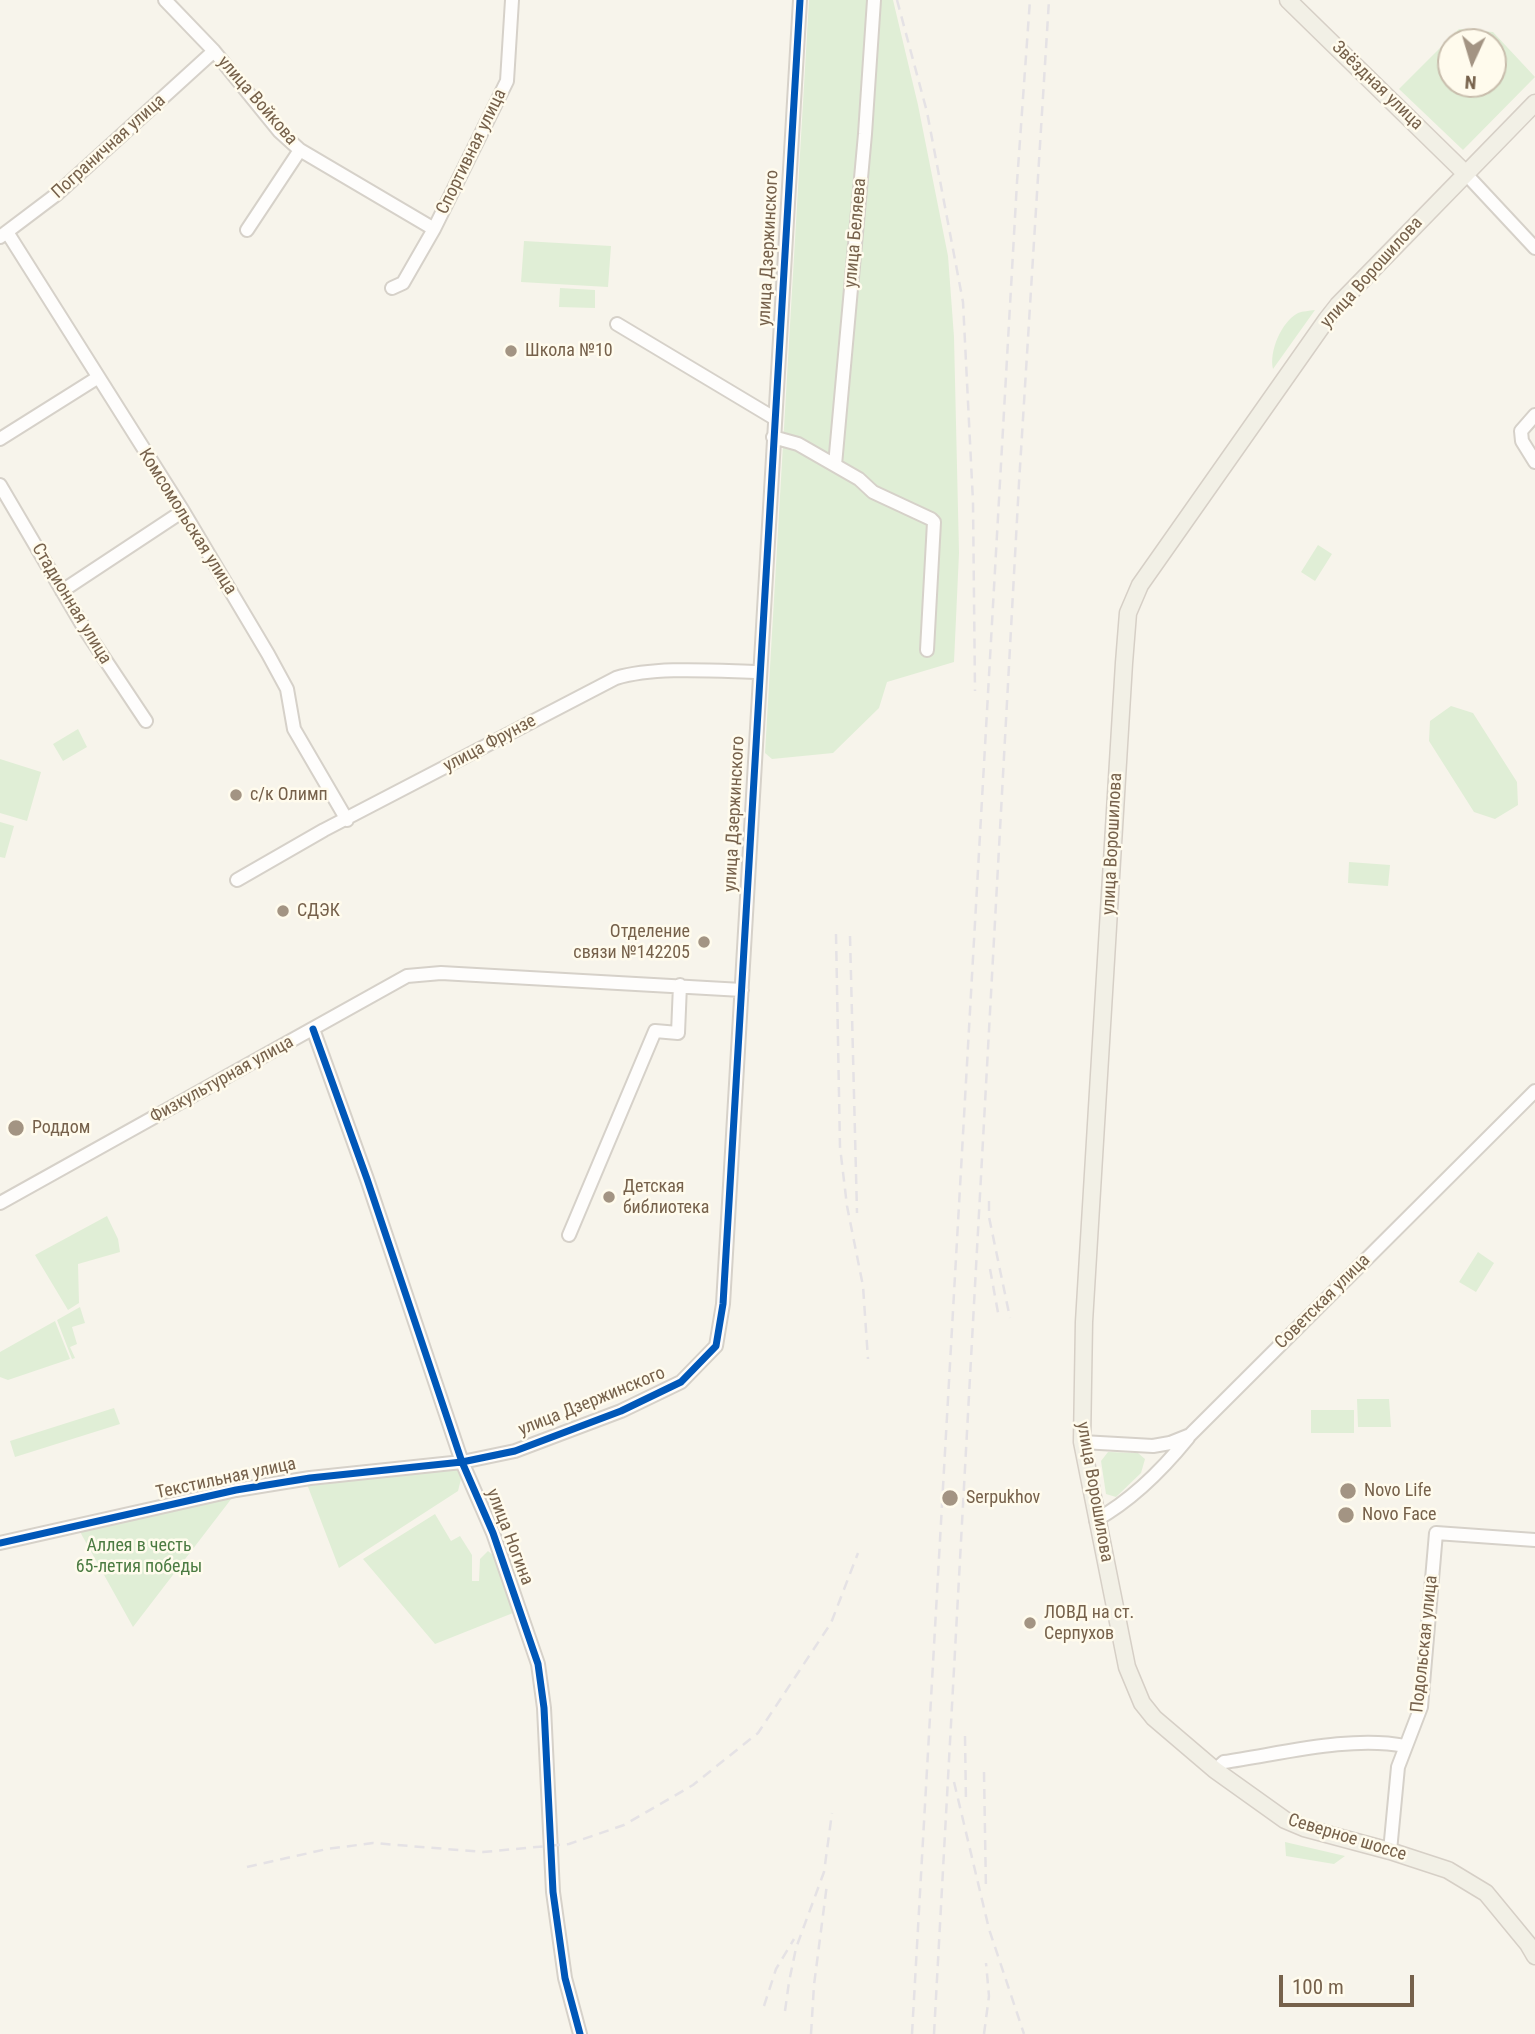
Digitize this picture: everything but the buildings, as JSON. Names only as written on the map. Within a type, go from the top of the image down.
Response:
[{"type":"main road","name":"Звёздная улица","points":[[1288,0],[1465,173]]},
{"type":"main road","name":"улица Ворошилова","points":[[1154,1718],[1142,1703],[1127,1667],[1082,1442],[1084,1322],[1128,612],[1140,585],[1158,558],[1338,305],[1535,103]]},
{"type":"main road","name":"Северное шоссе","points":[[1154,1718],[1215,1770],[1285,1820],[1448,1870],[1486,1893],[1535,1956]]},
{"type":"street","name":"улица Войкова","points":[[165,0],[214,51],[279,131],[300,150],[434,229]]},
{"type":"street","name":"Спортивная улица","points":[[392,288],[403,283],[434,229],[507,81],[512,0]]},
{"type":"street","name":"улица Дзержинского","points":[[462,1462],[515,1451],[658,1395],[681,1382],[716,1346],[723,1304],[800,0]]},
{"type":"street","name":"улица Беляева","points":[[835,465],[865,134],[874,0]]},
{"type":"street","name":"Пограничная улица","points":[[3,235],[57,194],[214,51]]},
{"type":"street","points":[[247,230],[300,150]]},
{"type":"street","points":[[1465,173],[1535,248]]},
{"type":"street","name":"Комсомольская улица","points":[[3,235],[183,512],[287,689],[293,729],[347,820]]},
{"type":"street","points":[[617,324],[774,418]]},
{"type":"street","points":[[0,439],[97,378]]},
{"type":"street","points":[[1535,415],[1521,430],[1522,441],[1535,462]]},
{"type":"street","points":[[773,437],[798,444],[859,479],[873,492],[932,519],[934,522],[927,650]]},
{"type":"street","name":"Стадионная улица","points":[[0,485],[102,658],[146,721]]},
{"type":"street","points":[[62,591],[183,512]]},
{"type":"street","name":"улица Фрунзе","points":[[237,880],[324,830],[615,678],[629,674],[701,671],[759,673]]},
{"type":"street","name":"Физкультурная улица","points":[[0,1203],[407,976],[441,972],[742,990]]},
{"type":"street","points":[[569,1235],[655,1031],[678,1033],[680,985]]},
{"type":"street","name":"улица Ногина","points":[[313,1028],[462,1462],[493,1533],[538,1664],[544,1708],[553,1892],[565,1978],[580,2034]]},
{"type":"street","name":"Советская улица","points":[[1082,1442],[1162,1445],[1190,1435],[1535,1091]]},
{"type":"street","points":[[1096,1520],[1146,1484],[1190,1435]]},
{"type":"street","points":[[1139,1445],[1149,1450],[1155,1463],[1146,1484]]},
{"type":"street","name":"Текстильная улица","points":[[0,1544],[236,1490],[310,1478],[462,1462]]},
{"type":"street","name":"Подольская улица","points":[[1390,1851],[1398,1767],[1422,1707],[1436,1533],[1535,1540]]},
{"type":"street","points":[[1215,1770],[1224,1762],[1348,1743],[1371,1742],[1405,1746]]},
{"type":"green space","points":[[809,0],[893,0],[918,105],[948,256],[954,337],[959,553],[954,662],[887,682],[879,708],[833,753],[772,759],[765,753]]},
{"type":"green space","points":[[1507,47],[1535,77],[1463,150],[1399,89],[1437,51],[1437,98],[1507,98]]},
{"type":"green space","points":[[524,241],[611,246],[608,287],[521,282]]},
{"type":"green space","points":[[560,288],[595,290],[595,308],[559,307]]},
{"type":"green space","points":[[1315,310],[1273,369],[1275,346],[1286,323],[1298,313]]},
{"type":"green space","points":[[1318,545],[1332,554],[1315,581],[1301,572]]},
{"type":"green space","points":[[1451,706],[1473,713],[1517,782],[1518,805],[1495,819],[1474,812],[1429,741],[1430,721]]},
{"type":"green space","points":[[78,729],[87,747],[63,761],[53,744]]},
{"type":"green space","points":[[0,759],[41,772],[27,821],[0,813]]},
{"type":"green space","points":[[0,822],[14,826],[5,858],[0,857]]},
{"type":"green space","points":[[1349,862],[1390,865],[1388,886],[1348,883]]},
{"type":"green space","points":[[107,1216],[118,1239],[120,1252],[78,1264],[79,1303],[68,1310],[35,1255]]},
{"type":"green space","points":[[1478,1252],[1494,1263],[1476,1292],[1459,1282]]},
{"type":"green space","points":[[80,1307],[85,1323],[72,1327],[77,1344],[70,1347],[75,1358],[72,1359],[57,1320]]},
{"type":"green space","points":[[55,1321],[70,1359],[8,1380],[0,1377],[0,1352]]},
{"type":"green space","points":[[1357,1399],[1389,1399],[1391,1427],[1358,1427]]},
{"type":"green space","points":[[114,1408],[120,1424],[15,1457],[10,1441]]},
{"type":"green space","points":[[1311,1410],[1354,1410],[1354,1433],[1311,1433]]},
{"type":"green space","points":[[1108,1452],[1138,1453],[1145,1459],[1141,1473],[1116,1497],[1106,1494],[1101,1461]]},
{"type":"green space","points":[[465,1463],[458,1491],[339,1568],[305,1479]]},
{"type":"green space","name":"Аллея в честь 65-летия победы","points":[[235,1494],[133,1627],[79,1530]]},
{"type":"green space","points":[[435,1514],[451,1541],[460,1536],[472,1555],[472,1581],[479,1581],[480,1559],[488,1551],[494,1556],[513,1613],[435,1644],[363,1559]]},
{"type":"green space","points":[[1285,1842],[1345,1856],[1334,1864],[1286,1856]]},
{"type":"railway","points":[[897,0],[927,112],[963,302],[973,502],[975,691]]},
{"type":"railway","points":[[912,2034],[1017,182],[1030,0]]},
{"type":"railway","points":[[934,2034],[1019,483],[1049,0]]},
{"type":"railway","points":[[836,934],[840,1147],[847,1206],[863,1286],[868,1359]]},
{"type":"railway","points":[[850,936],[857,1213]]},
{"type":"railway","points":[[989,1201],[989,1217],[1010,1318]]},
{"type":"railway","points":[[990,1269],[999,1318]]},
{"type":"railway","points":[[247,1867],[327,1849],[373,1843],[483,1852],[569,1844],[624,1825],[693,1785],[758,1733],[831,1623],[858,1553]]},
{"type":"railway","points":[[965,1736],[966,1803]]},
{"type":"railway","points":[[984,1772],[986,1891]]},
{"type":"railway","points":[[954,1782],[989,1929],[1024,2034]]},
{"type":"railway","points":[[785,2011],[796,1948],[824,1872],[832,1813]]},
{"type":"railway","points":[[811,2034],[814,1985],[827,1884]]},
{"type":"railway","points":[[764,2006],[776,1969],[794,1939]]},
{"type":"railway","points":[[984,2034],[989,1996],[986,1963]]},
{"type":"cycle path","points":[[0,1543],[236,1490],[310,1478],[462,1462],[515,1451],[621,1411],[681,1382],[716,1346],[723,1304],[800,0]]},
{"type":"cycle path","points":[[313,1029],[367,1179],[462,1462],[493,1533],[538,1664],[544,1708],[553,1892],[565,1978],[580,2034]]},
{"type":"place","name":"Школа №10","points":[[511,351]]},
{"type":"place","name":"с/к Олимп","points":[[236,795]]},
{"type":"place","name":"СДЭК","points":[[283,911]]},
{"type":"place","name":"Отделение связи №142205","points":[[704,942]]},
{"type":"place","name":"Роддом","points":[[16,1128]]},
{"type":"place","name":"Детская библиотека","points":[[609,1197]]},
{"type":"place","name":"Novo Life","points":[[1348,1491]]},
{"type":"place","name":"Serpukhov","points":[[950,1498]]},
{"type":"place","name":"Novo Face","points":[[1346,1515]]},
{"type":"place","name":"ЛОВД на ст. Серпухов","points":[[1030,1623]]}]
